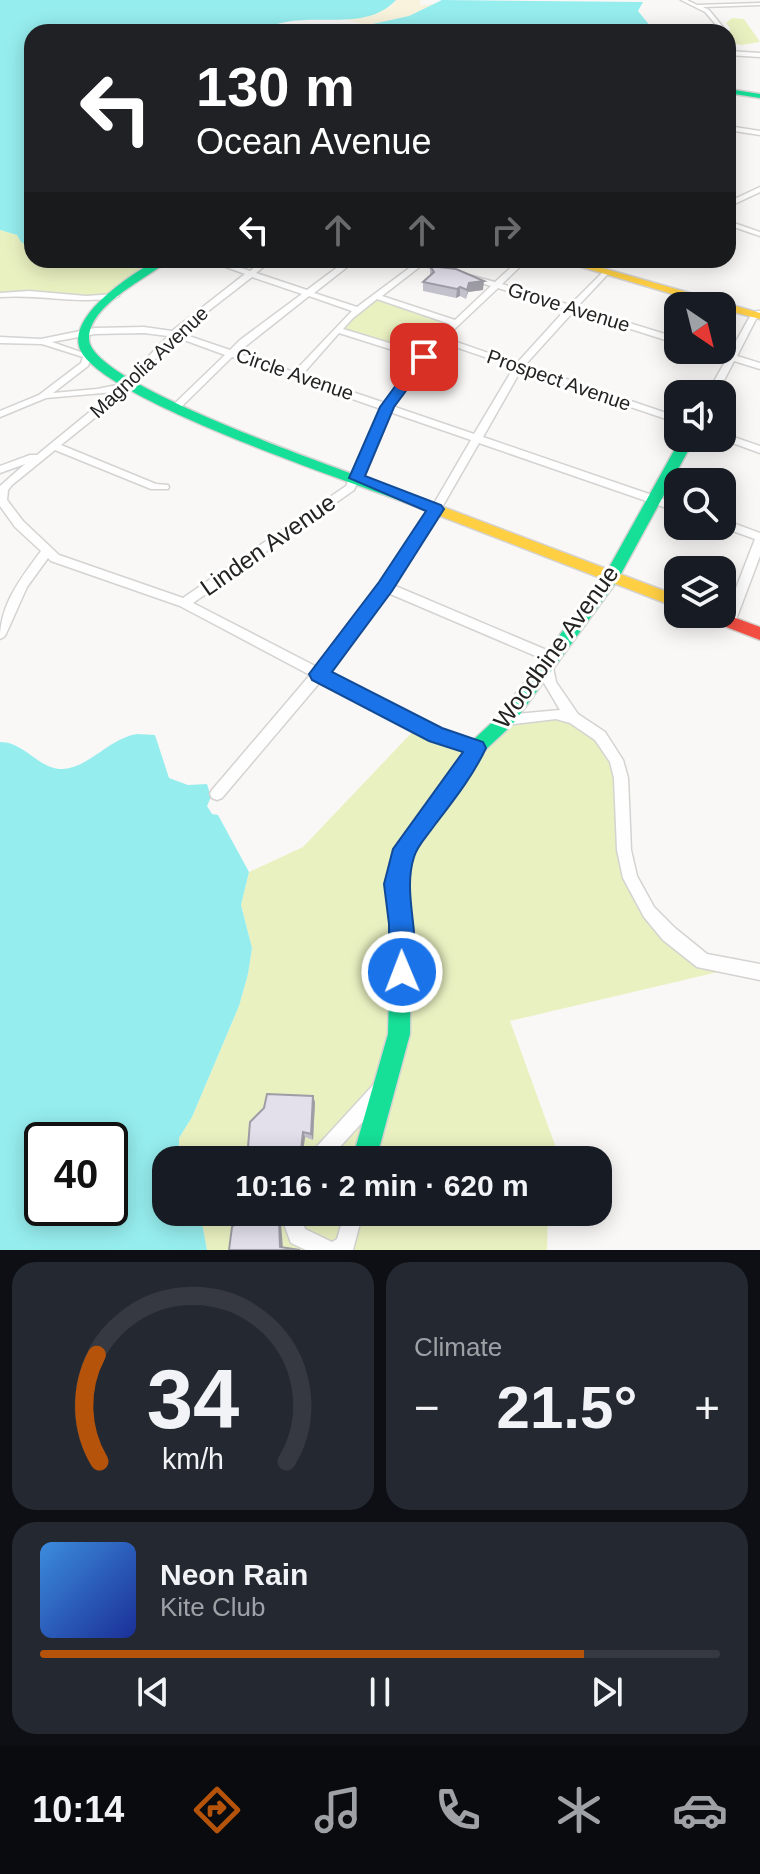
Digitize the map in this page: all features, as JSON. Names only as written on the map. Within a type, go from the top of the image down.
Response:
[{"type":"street","points":[[683,0],[707,11],[720,24]]},
{"type":"street","points":[[697,6],[760,4]]},
{"type":"street","points":[[707,11],[714,7]]},
{"type":"street","points":[[736,54],[760,55]]},
{"type":"street","points":[[736,92],[760,96]]},
{"type":"street","points":[[736,129],[760,133]]},
{"type":"street","points":[[736,201],[760,189]]},
{"type":"street","points":[[736,226],[760,234]]},
{"type":"street","points":[[149,268],[95,314],[83,333],[84,349],[88,356],[128,384],[174,409],[664,597]]},
{"type":"street","points":[[234,268],[357,310]]},
{"type":"street","name":"Magnolia Avenue","points":[[1,498],[8,483],[128,384],[174,334],[256,268]]},
{"type":"street","points":[[174,409],[231,352],[341,268]]},
{"type":"street","points":[[297,375],[357,310],[411,268]]},
{"type":"street","name":"Grove Avenue","points":[[442,268],[664,337]]},
{"type":"street","name":"Linden Avenue","points":[[184,603],[350,488],[387,407],[424,357],[514,268]]},
{"type":"street","points":[[594,268],[759,315]]},
{"type":"street","points":[[217,794],[319,674],[386,587],[436,509],[519,366],[605,272]]},
{"type":"street","points":[[0,295],[32,293],[82,301],[115,296]]},
{"type":"street","points":[[375,296],[457,323]]},
{"type":"street","points":[[82,301],[95,314]]},
{"type":"street","points":[[736,351],[753,318],[759,315]]},
{"type":"street","name":"Circle Avenue","points":[[41,342],[83,333],[144,330],[174,334],[664,503]]},
{"type":"street","points":[[339,330],[424,357]]},
{"type":"street","name":"Prospect Avenue","points":[[439,339],[664,415]]},
{"type":"street","name":"Circle Avenue","points":[[0,340],[41,342],[88,356]]},
{"type":"street","points":[[0,414],[42,397],[80,370],[88,356]]},
{"type":"street","points":[[736,358],[760,366]]},
{"type":"street","points":[[42,397],[83,391],[112,391],[128,384]]},
{"type":"street","points":[[736,441],[760,450]]},
{"type":"street","points":[[54,446],[155,487],[164,487]]},
{"type":"street","name":"Woodbine Avenue","points":[[368,1146],[399,1034],[401,924],[396,884],[405,849],[476,748],[506,720],[612,577],[680,452]]},
{"type":"street","points":[[0,470],[44,454]]},
{"type":"street","points":[[1,498],[19,524],[55,558],[184,603],[436,735],[476,748]]},
{"type":"street","points":[[736,529],[760,539],[736,603]]},
{"type":"street","points":[[0,634],[22,585],[46,552]]},
{"type":"street","points":[[386,587],[550,660],[550,683],[573,718],[600,736],[616,760],[621,778],[624,850],[630,878],[649,912],[669,934],[703,961],[759,972]]},
{"type":"street","points":[[736,625],[760,634]]},
{"type":"street","points":[[506,720],[543,714],[573,718]]},
{"type":"street","name":"Woodbine Avenue","points":[[329,1146],[388,1080]]},
{"type":"street","points":[[295,1226],[298,1236],[327,1250]]},
{"type":"street","points":[[337,1250],[345,1245],[350,1226]]},
{"type":"green space","points":[[732,18],[744,19],[760,42],[736,44],[736,24],[726,23]]},
{"type":"green space","points":[[0,230],[17,235],[24,244],[24,268],[148,268],[119,288],[97,298],[0,294]]},
{"type":"green space","points":[[376,297],[454,323],[423,355],[341,329]]},
{"type":"green space","points":[[556,715],[599,737],[613,759],[621,843],[645,911],[701,962],[735,968],[510,1021],[555,1146],[179,1146],[179,1138],[192,1117],[239,1006],[248,974],[252,948],[241,905],[249,872],[303,847],[417,727],[477,749],[507,721]]},
{"type":"green space","points":[[203,1226],[548,1226],[547,1250],[207,1250]]},
{"type":"sand","points":[[396,0],[421,0],[419,5],[437,4],[409,16],[373,24],[346,19],[390,7]]},
{"type":"water","points":[[0,0],[396,0],[372,15],[344,20],[300,20],[278,24],[24,24],[24,244],[17,235],[0,230]]},
{"type":"water","points":[[442,0],[643,2],[638,11],[649,24],[373,24],[409,16]]},
{"type":"water","points":[[137,734],[155,735],[169,778],[188,785],[207,784],[211,797],[207,806],[212,814],[218,815],[249,872],[241,905],[252,948],[239,1006],[192,1117],[179,1138],[179,1146],[152,1146],[152,1226],[203,1226],[207,1250],[0,1250],[0,742],[17,746],[47,765],[63,769],[81,764],[118,741]]},
{"type":"building","points":[[431,268],[456,269],[484,281],[469,283],[467,290],[423,282],[434,272]]},
{"type":"building","points":[[267,1094],[313,1096],[311,1134],[303,1132],[301,1146],[248,1146],[250,1122],[264,1108]]},
{"type":"building","points":[[279,1226],[280,1247],[300,1250],[229,1250],[232,1227]]},
{"type":"traffic: fast","points":[[736,92],[760,96]]},
{"type":"traffic: fast","points":[[151,268],[110,298],[88,324],[83,337],[85,350],[103,368],[182,411],[409,499]]},
{"type":"traffic: fast","points":[[368,1146],[399,1034],[401,924],[396,884],[405,849],[476,748],[506,720],[612,577],[680,452]]},
{"type":"traffic: slow","points":[[591,268],[760,316]]},
{"type":"traffic: slow","points":[[409,499],[664,597]]},
{"type":"traffic: jam","points":[[736,625],[760,634]]},
{"type":"route","points":[[402,972],[396,884],[405,849],[476,748],[436,735],[319,674],[386,587],[436,509],[357,478],[387,407],[424,357]]}]
